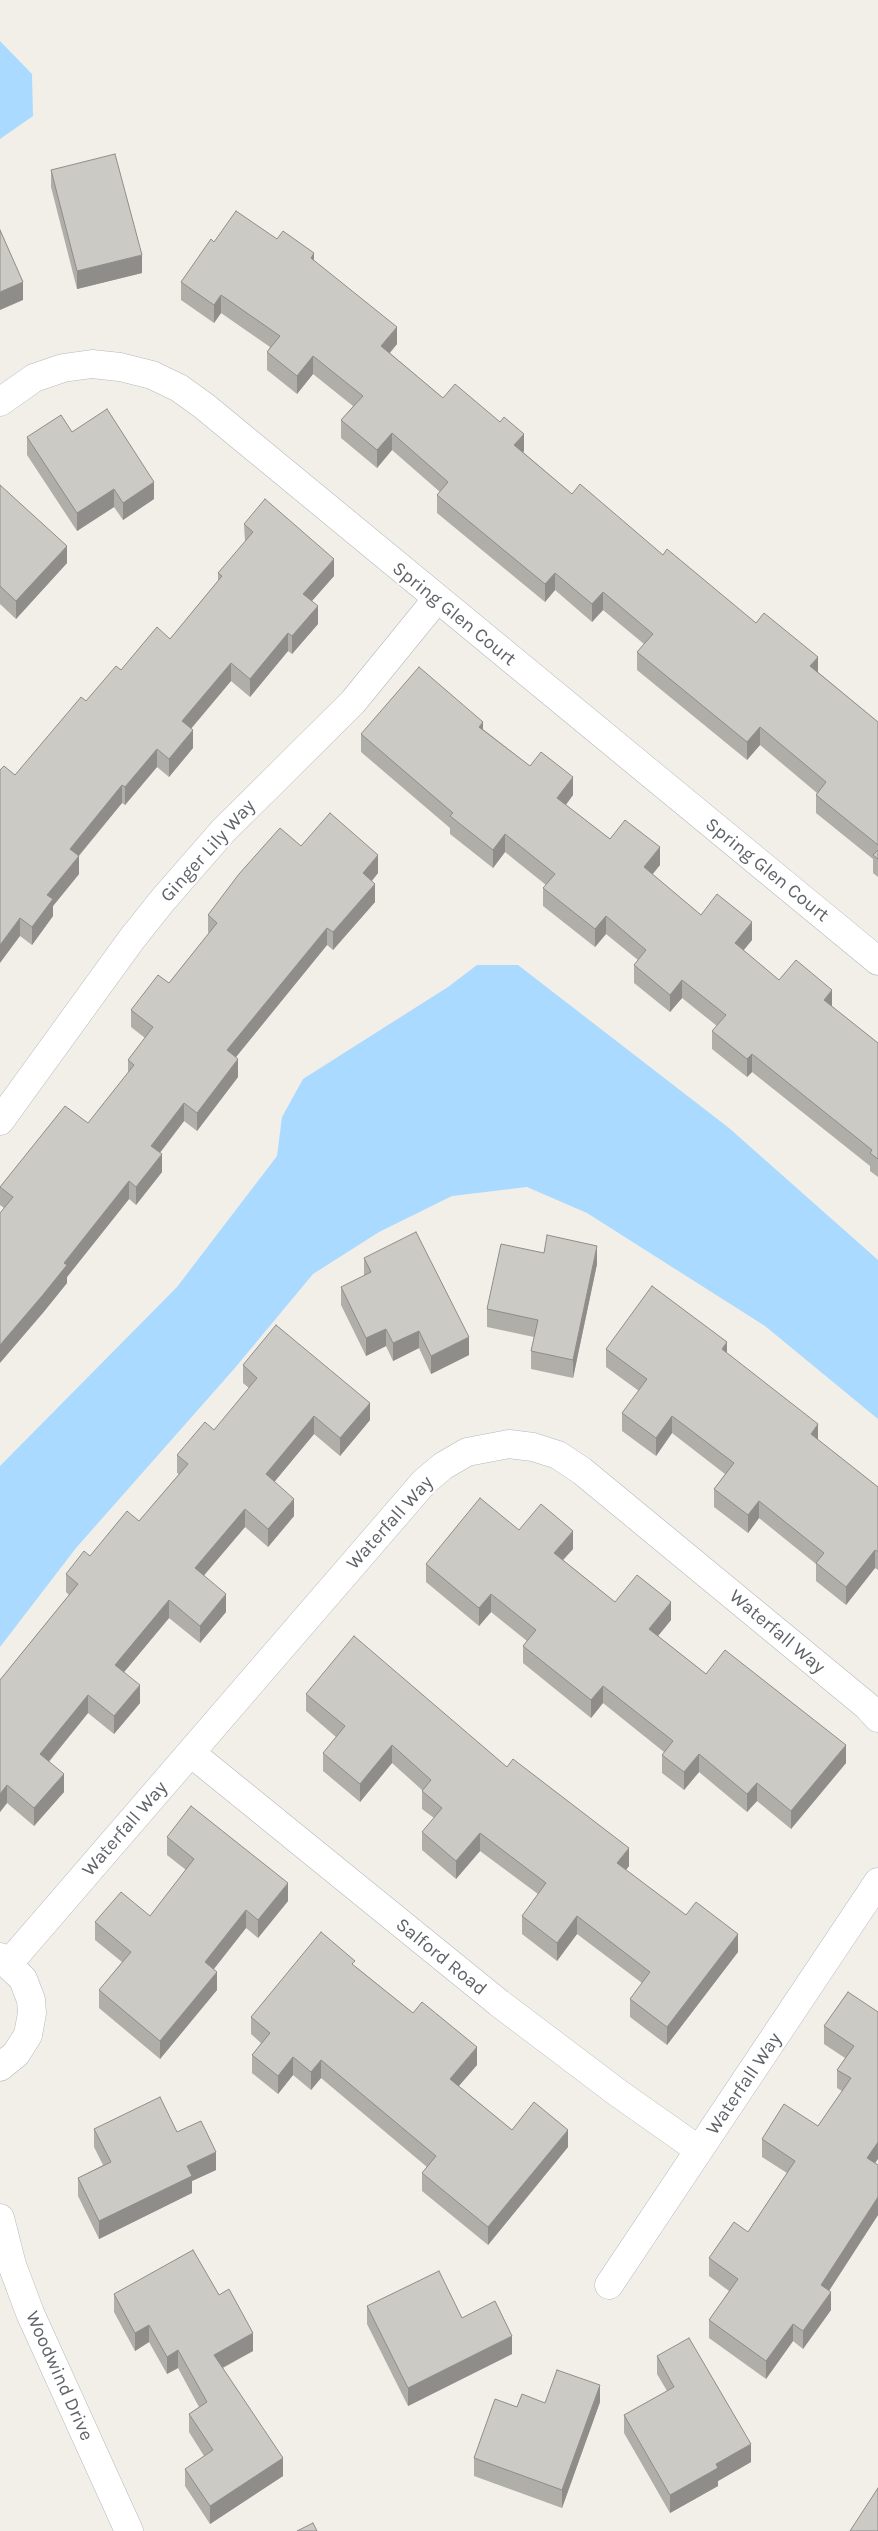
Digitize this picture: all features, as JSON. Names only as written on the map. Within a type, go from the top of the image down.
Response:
[{"type":"street","name":"Spring Glen Court","points":[[0,402],[34,378],[63,368],[92,364],[120,367],[152,376],[179,388],[204,406],[436,600],[878,961]]},
{"type":"street","name":"Ginger Lily Way","points":[[0,1121],[131,940],[162,901],[223,831],[353,702],[436,600]]},
{"type":"street","name":"Waterfall Way","points":[[4,1960],[191,1753],[424,1482],[443,1466],[467,1452],[509,1444],[533,1447],[558,1455],[582,1471],[867,1706],[878,1718]]},
{"type":"street","name":"Salford Road","points":[[191,1753],[498,2003],[618,2093],[700,2150]]},
{"type":"street","name":"Waterfall Way","points":[[609,2286],[878,1882]]},
{"type":"street","points":[[0,2067],[16,2054],[28,2035],[32,2013],[31,2000],[23,1979],[4,1960]]},
{"type":"street","name":"Woodwind Drive","points":[[0,2218],[12,2265],[30,2313],[129,2531]]},
{"type":"water","points":[[0,41],[32,74],[33,116],[0,139]]},
{"type":"water","points":[[477,965],[518,965],[729,1128],[878,1260],[878,1419],[765,1326],[587,1213],[527,1187],[452,1196],[379,1232],[313,1274],[234,1369],[76,1548],[0,1647],[0,1466],[177,1287],[277,1156],[282,1117],[303,1079],[448,987]]},
{"type":"building","points":[[115,154],[142,255],[77,271],[51,170]]},
{"type":"building","points":[[236,211],[277,239],[283,231],[314,253],[311,258],[397,327],[381,346],[443,398],[455,384],[500,422],[504,417],[524,434],[514,445],[572,494],[580,484],[663,555],[667,549],[756,623],[764,613],[818,657],[810,666],[878,722],[878,845],[816,795],[826,782],[760,727],[747,742],[637,652],[653,634],[603,592],[592,604],[555,573],[545,584],[437,495],[448,482],[392,433],[377,450],[341,420],[363,396],[313,356],[297,376],[267,352],[280,336],[221,295],[214,305],[181,282],[211,239],[214,242]]},
{"type":"building","points":[[0,230],[23,282],[0,292]]},
{"type":"building","points":[[107,409],[154,482],[123,503],[114,489],[77,513],[27,437],[61,415],[72,432]]},
{"type":"building","points":[[0,485],[67,546],[16,601],[0,586]]},
{"type":"building","points":[[265,499],[334,559],[303,594],[318,606],[292,636],[288,633],[250,679],[231,663],[182,721],[193,730],[169,759],[157,749],[125,787],[122,785],[70,849],[79,856],[47,895],[53,899],[32,927],[20,918],[0,945],[0,770],[4,766],[15,775],[81,697],[86,701],[116,666],[121,670],[157,627],[170,639],[222,576],[218,573],[253,532],[244,524]]},
{"type":"building","points":[[419,667],[483,722],[479,727],[530,766],[541,752],[573,777],[557,798],[610,839],[625,820],[660,847],[644,867],[701,915],[717,894],[752,922],[735,943],[779,980],[796,960],[832,990],[824,1000],[878,1043],[878,1159],[870,1153],[872,1150],[752,1054],[747,1059],[712,1031],[726,1015],[682,980],[670,995],[634,965],[646,950],[606,916],[595,929],[543,888],[555,874],[505,834],[493,850],[450,816],[453,813],[361,734]]},
{"type":"building","points":[[330,813],[378,855],[363,873],[375,884],[333,932],[327,928],[227,1050],[238,1059],[197,1113],[184,1103],[151,1146],[162,1154],[136,1187],[129,1181],[64,1263],[67,1265],[0,1345],[0,1213],[13,1197],[0,1187],[65,1106],[88,1123],[134,1065],[128,1060],[153,1027],[131,1010],[158,975],[169,983],[217,923],[208,915],[239,874],[280,828],[301,846]]},
{"type":"building","points":[[878,850],[878,859],[873,855]]},
{"type":"building","points":[[416,1232],[469,1337],[431,1356],[419,1331],[393,1343],[386,1329],[366,1338],[341,1287],[371,1272],[364,1258]]},
{"type":"building","points":[[547,1235],[597,1246],[573,1360],[531,1351],[538,1320],[487,1309],[501,1244],[544,1253]]},
{"type":"building","points":[[652,1286],[727,1342],[722,1349],[818,1424],[811,1434],[878,1487],[878,1552],[875,1550],[846,1587],[816,1563],[824,1553],[759,1501],[748,1515],[714,1489],[734,1463],[672,1416],[656,1438],[622,1413],[647,1379],[606,1349]]},
{"type":"building","points":[[276,1325],[370,1403],[340,1438],[314,1416],[266,1474],[294,1499],[268,1529],[245,1509],[195,1568],[226,1594],[200,1626],[169,1600],[115,1665],[140,1685],[114,1716],[88,1695],[40,1754],[64,1774],[34,1808],[7,1785],[0,1794],[0,1680],[78,1584],[66,1574],[84,1551],[90,1556],[127,1511],[139,1521],[188,1464],[177,1455],[205,1422],[214,1430],[257,1378],[243,1365]]},
{"type":"building","points":[[480,1498],[519,1530],[541,1504],[573,1531],[554,1553],[615,1602],[637,1575],[671,1602],[649,1629],[706,1674],[725,1650],[846,1745],[791,1811],[757,1783],[747,1794],[699,1754],[684,1772],[662,1755],[673,1741],[603,1686],[591,1700],[523,1646],[536,1630],[491,1594],[479,1608],[426,1564]]},
{"type":"building","points":[[354,1636],[507,1767],[513,1759],[629,1848],[617,1863],[686,1915],[696,1902],[738,1934],[667,2027],[630,1999],[650,1972],[577,1916],[557,1943],[522,1916],[546,1883],[480,1833],[456,1861],[422,1832],[442,1808],[422,1791],[431,1780],[392,1745],[360,1784],[323,1753],[345,1726],[306,1694]]},
{"type":"building","points":[[191,1806],[288,1883],[258,1920],[246,1910],[205,1962],[217,1972],[160,2041],[99,1990],[131,1952],[95,1922],[121,1892],[150,1916],[194,1859],[167,1837]]},
{"type":"building","points":[[321,1932],[355,1961],[352,1964],[413,2013],[422,2002],[477,2047],[450,2079],[512,2130],[534,2102],[568,2130],[488,2227],[422,2173],[436,2156],[321,2060],[311,2072],[293,2057],[278,2076],[252,2055],[270,2033],[251,2017]]},
{"type":"building","points":[[848,1992],[878,2012],[878,2142],[867,2158],[878,2165],[878,2197],[821,2285],[831,2292],[803,2331],[793,2324],[766,2361],[709,2320],[738,2279],[709,2258],[734,2222],[748,2232],[795,2161],[762,2139],[784,2104],[818,2126],[851,2078],[837,2070],[854,2046],[824,2026]]},
{"type":"building","points":[[160,2097],[177,2132],[201,2121],[216,2152],[187,2166],[192,2176],[99,2221],[78,2178],[111,2162],[94,2129]]},
{"type":"building","points":[[193,2250],[219,2295],[229,2289],[253,2333],[214,2355],[283,2458],[210,2506],[185,2469],[213,2450],[189,2414],[207,2402],[178,2350],[167,2357],[149,2325],[135,2333],[114,2294]]},
{"type":"building","points":[[439,2271],[462,2318],[495,2301],[512,2336],[408,2388],[367,2306]]},
{"type":"building","points":[[689,2338],[751,2444],[716,2464],[718,2468],[670,2495],[624,2415],[674,2387],[657,2356]]},
{"type":"building","points":[[557,2370],[600,2385],[562,2490],[474,2458],[495,2399],[517,2407],[522,2394],[545,2403]]},
{"type":"building","points":[[878,2488],[878,2531],[850,2531]]},
{"type":"building","points":[[313,2523],[317,2531],[297,2531]]}]
